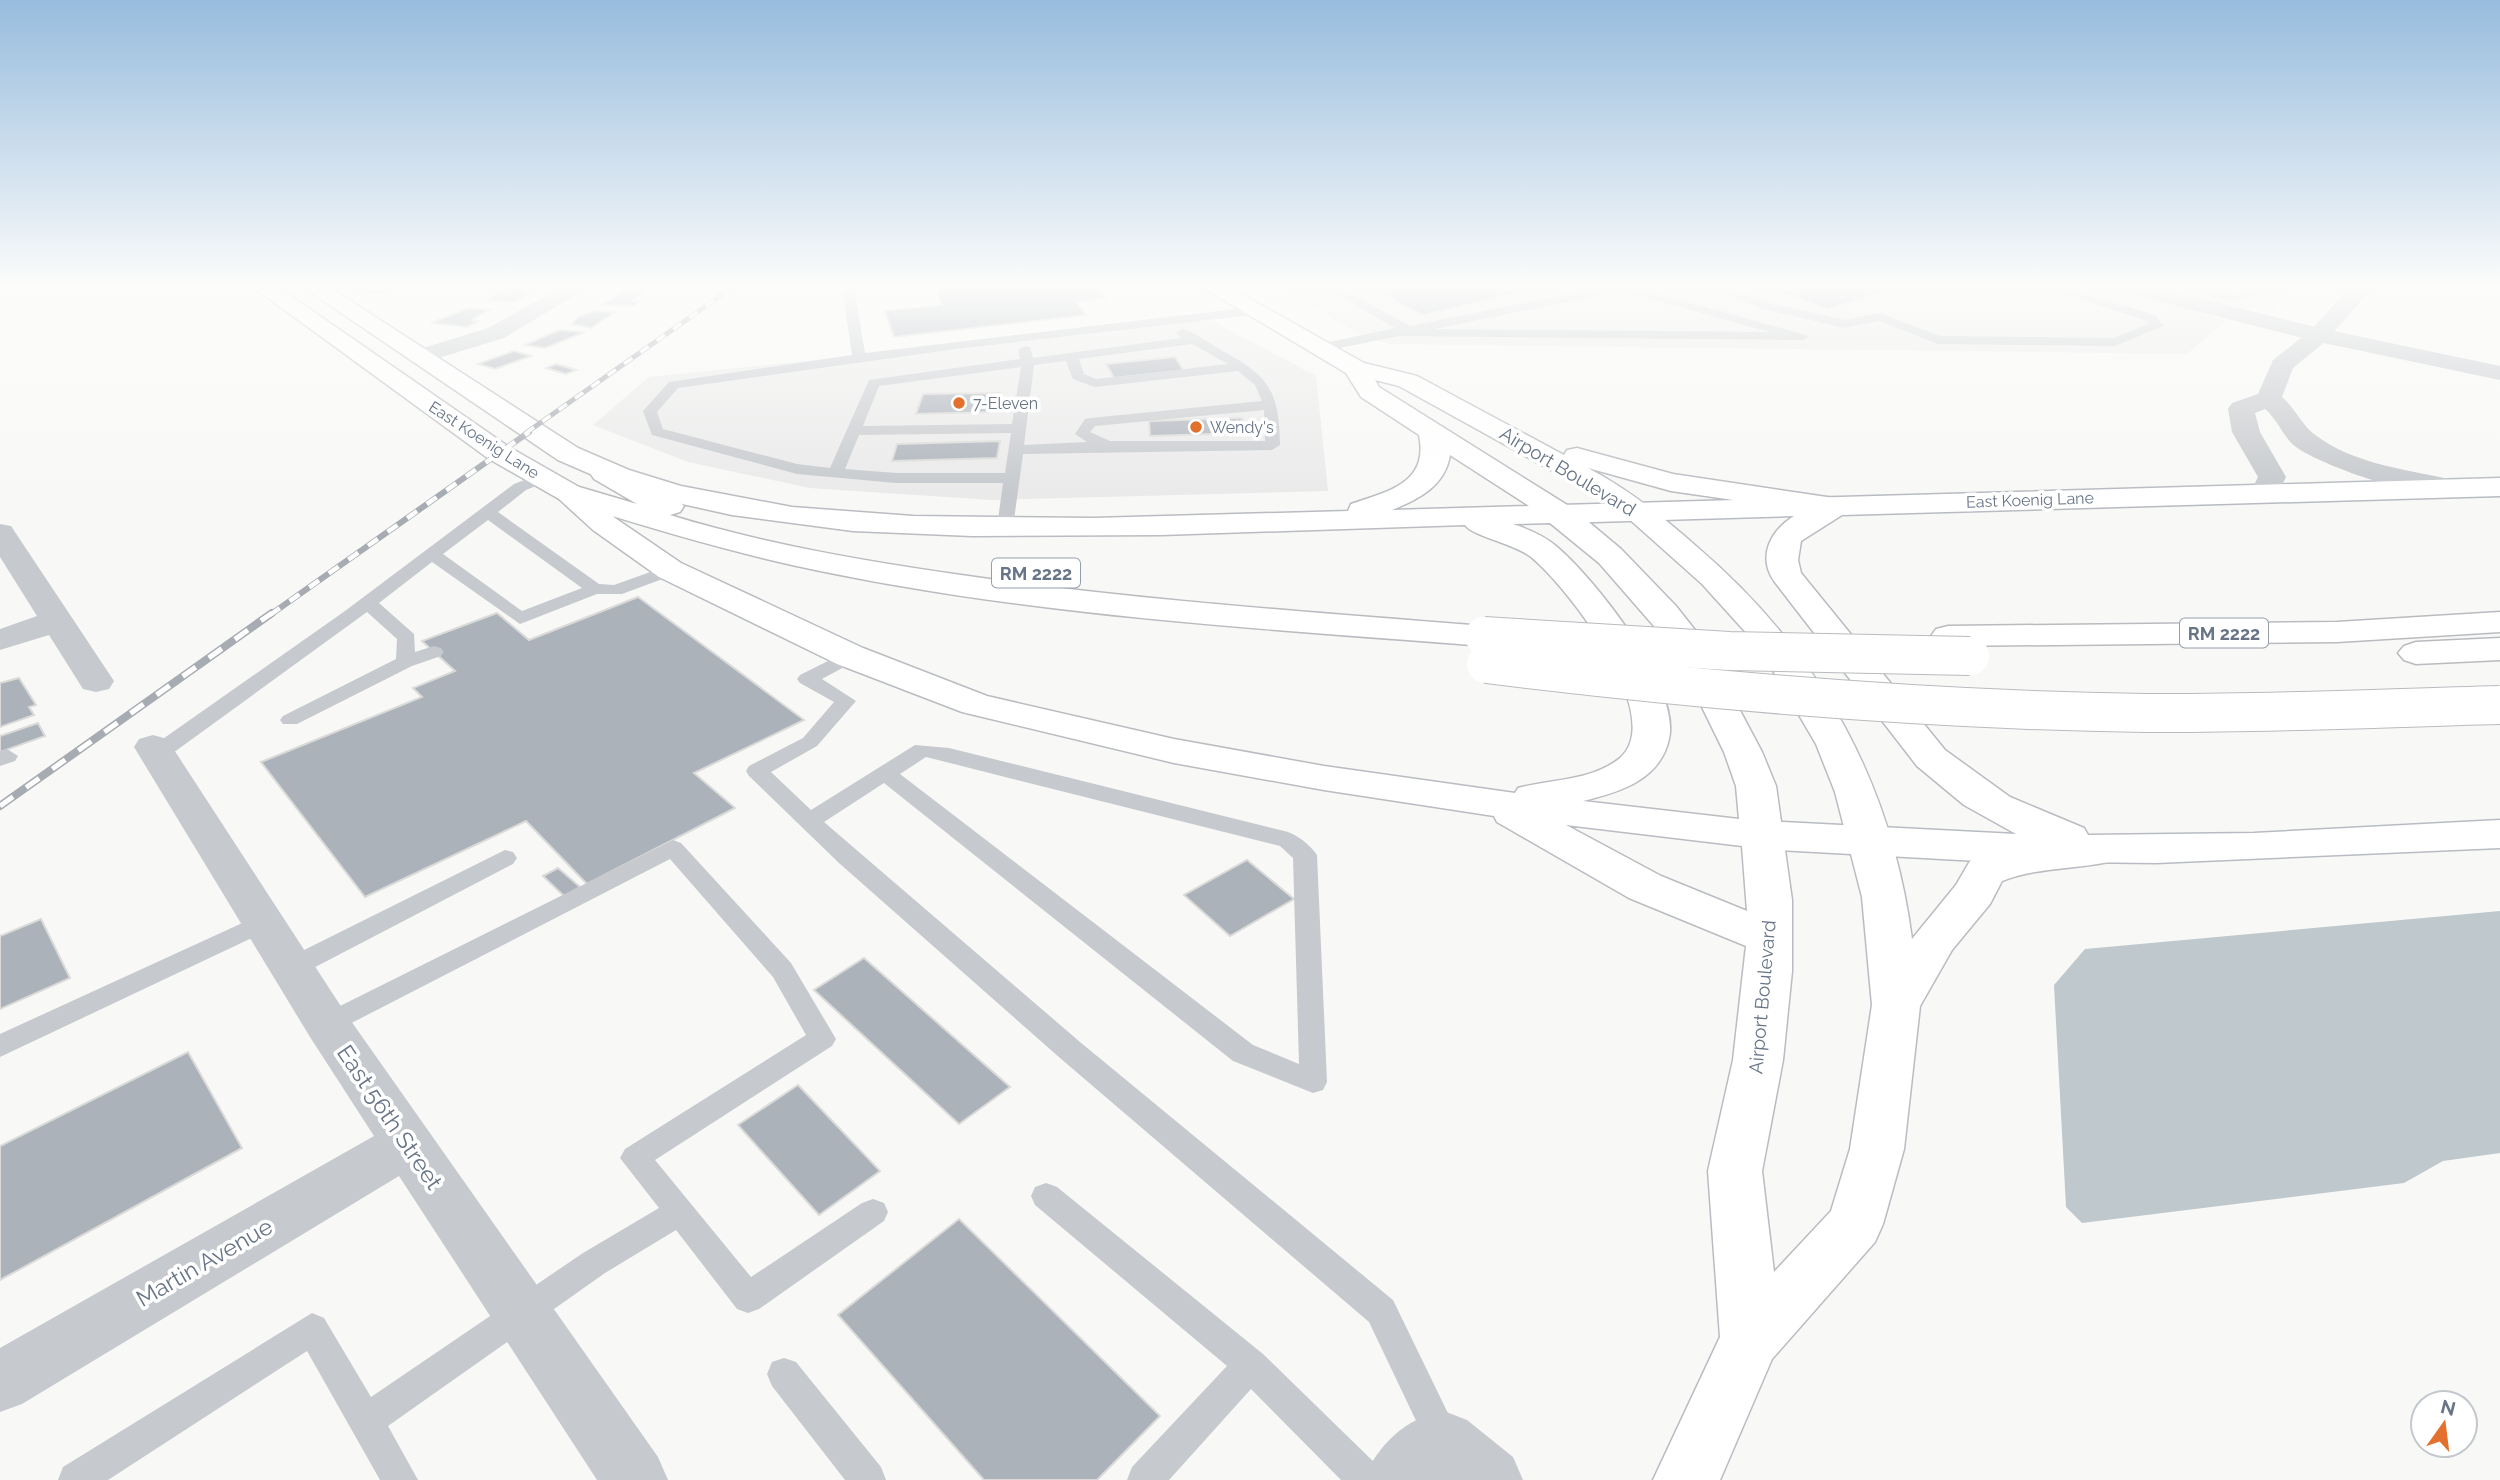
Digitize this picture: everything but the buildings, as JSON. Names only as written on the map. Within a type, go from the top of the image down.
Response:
[{"type":"main road","name":"East Koenig Lane","points":[[362,356],[499,453],[556,486]]},
{"type":"main road","name":"Airport Boulevard","points":[[1334,356],[1355,368],[1408,381],[1604,488],[1639,512],[1713,577],[1773,641],[1804,688],[1835,744],[1855,792],[1871,842],[1886,911],[1896,1005],[1887,1091],[1877,1149],[1855,1224],[1751,1339],[1686,1480]]},
{"type":"main road","name":"East Koenig Lane","points":[[419,357],[568,454],[604,473]]},
{"type":"main road","name":"Airport Boulevard","points":[[1355,368],[1370,392],[1432,429],[1561,514],[1636,582],[1690,646],[1734,730],[1756,786],[1770,900],[1758,1060],[1735,1171],[1751,1339]]},
{"type":"main road","points":[[1327,519],[1393,499],[1426,478],[1436,455],[1432,429]]},
{"type":"main road","points":[[1525,443],[1671,482],[1836,506]]},
{"type":"main road","points":[[604,473],[653,488],[803,517],[934,527],[1129,528],[1327,519],[1455,523],[1513,533],[1541,549],[1609,625],[1628,656],[1652,716],[1651,742],[1639,762],[1612,780],[1491,803]]},
{"type":"main road","name":"RM 2222","points":[[604,473],[652,501],[787,538],[886,556],[1484,638]]},
{"type":"main road","points":[[556,486],[604,524],[670,570],[850,656],[975,704],[1174,751],[1324,778],[1491,803],[1762,835],[1871,842],[2106,849],[2315,845],[2500,834]]},
{"type":"main road","name":"RM 2222","points":[[556,486],[649,521],[756,549],[892,577],[1099,604],[1299,638],[1484,638],[1729,651],[1959,646],[2337,632],[2500,622]]},
{"type":"main road","name":"East Koenig Lane","points":[[1327,519],[2500,488]]},
{"type":"main road","points":[[1836,506],[1788,535],[1781,546],[1780,558],[1785,573],[1931,758],[1956,782],[2018,819],[2106,849]]},
{"type":"main road","points":[[1484,638],[1620,681],[1961,708],[2241,713],[2500,705]]},
{"type":"main road","name":"RM 2222","points":[[1959,646],[2321,657],[2500,649]]},
{"type":"main road","points":[[1491,803],[1534,823],[1570,847],[1645,887],[1768,937]]},
{"type":"main road","points":[[1896,1005],[1935,939],[1974,893],[1985,872],[2015,860],[2106,849]]},
{"type":"street","points":[[2265,493],[2272,478],[2246,432],[2241,409],[2269,399],[2282,365],[2293,356]]},
{"type":"street","points":[[2419,356],[2500,373]]},
{"type":"street","points":[[2269,399],[2290,419],[2294,430],[2304,440],[2322,451],[2392,474],[2456,489]]},
{"type":"street","points":[[3,542],[59,620],[96,681]]},
{"type":"street","points":[[0,640],[59,620]]},
{"type":"street","name":"East 56th Street","points":[[156,750],[327,1024],[635,1480]]},
{"type":"street","name":"Martin Avenue","points":[[0,1382],[408,1143]]},
{"type":"lane","points":[[876,356],[674,385],[650,411],[657,432],[773,463],[836,472],[914,478],[1012,478]]},
{"type":"lane","points":[[836,472],[874,383],[877,356]]},
{"type":"lane","points":[[1005,527],[1028,363],[1026,356]]},
{"type":"lane","points":[[874,383],[1065,356]]},
{"type":"lane","points":[[1071,356],[1078,376],[1095,383],[1238,367]]},
{"type":"lane","points":[[1016,450],[1107,446],[1272,445],[1269,405],[1262,382],[1220,356]]},
{"type":"lane","points":[[1107,446],[1083,434],[1090,422],[1269,405]]},
{"type":"lane","points":[[854,431],[928,436],[976,435],[1019,428]]},
{"type":"lane","points":[[967,478],[971,459]]},
{"type":"lane","points":[[914,478],[920,460]]},
{"type":"lane","points":[[156,750],[368,603],[520,487],[556,486]]},
{"type":"lane","points":[[489,513],[595,589]]},
{"type":"lane","points":[[433,555],[514,620],[595,589],[616,590],[670,570]]},
{"type":"lane","points":[[368,603],[407,638],[405,662]]},
{"type":"lane","points":[[290,720],[405,662],[434,652]]},
{"type":"lane","points":[[850,656],[807,679],[846,701],[810,742],[757,771],[808,821],[1070,1050],[1381,1311],[1443,1468]]},
{"type":"lane","points":[[808,821],[885,773],[922,750],[949,754],[1288,840],[1305,855],[1313,1082],[1243,1053],[885,773]]},
{"type":"lane","points":[[327,1024],[673,848],[782,970],[822,1039],[635,1158],[748,1298],[873,1212]]},
{"type":"lane","points":[[291,968],[505,858]]},
{"type":"lane","points":[[0,1046],[264,922]]},
{"type":"lane","points":[[1046,1196],[1251,1365],[1366,1480]]},
{"type":"lane","points":[[368,1420],[594,1263],[680,1211]]},
{"type":"lane","points":[[76,1480],[312,1329],[368,1420],[400,1480]]},
{"type":"lane","points":[[1145,1480],[1251,1365]]},
{"type":"lane","points":[[783,1374],[868,1480]]},
{"type":"shaded area","points":[[855,356],[1279,356],[1316,376],[1328,491],[992,500],[810,488],[688,462],[593,425],[649,377]]},
{"type":"shaded area","points":[[2500,911],[2500,1153],[2443,1161],[2404,1183],[2082,1223],[2066,1207],[2054,985],[2085,949]]},
{"type":"railway","points":[[526,433],[635,356]]},
{"type":"railway","points":[[270,615],[529,432]]},
{"type":"railway","points":[[0,806],[272,613]]},
{"type":"place","name":"7-Eleven","points":[[959,403]]},
{"type":"place","name":"Wendy's","points":[[1196,427]]}]
